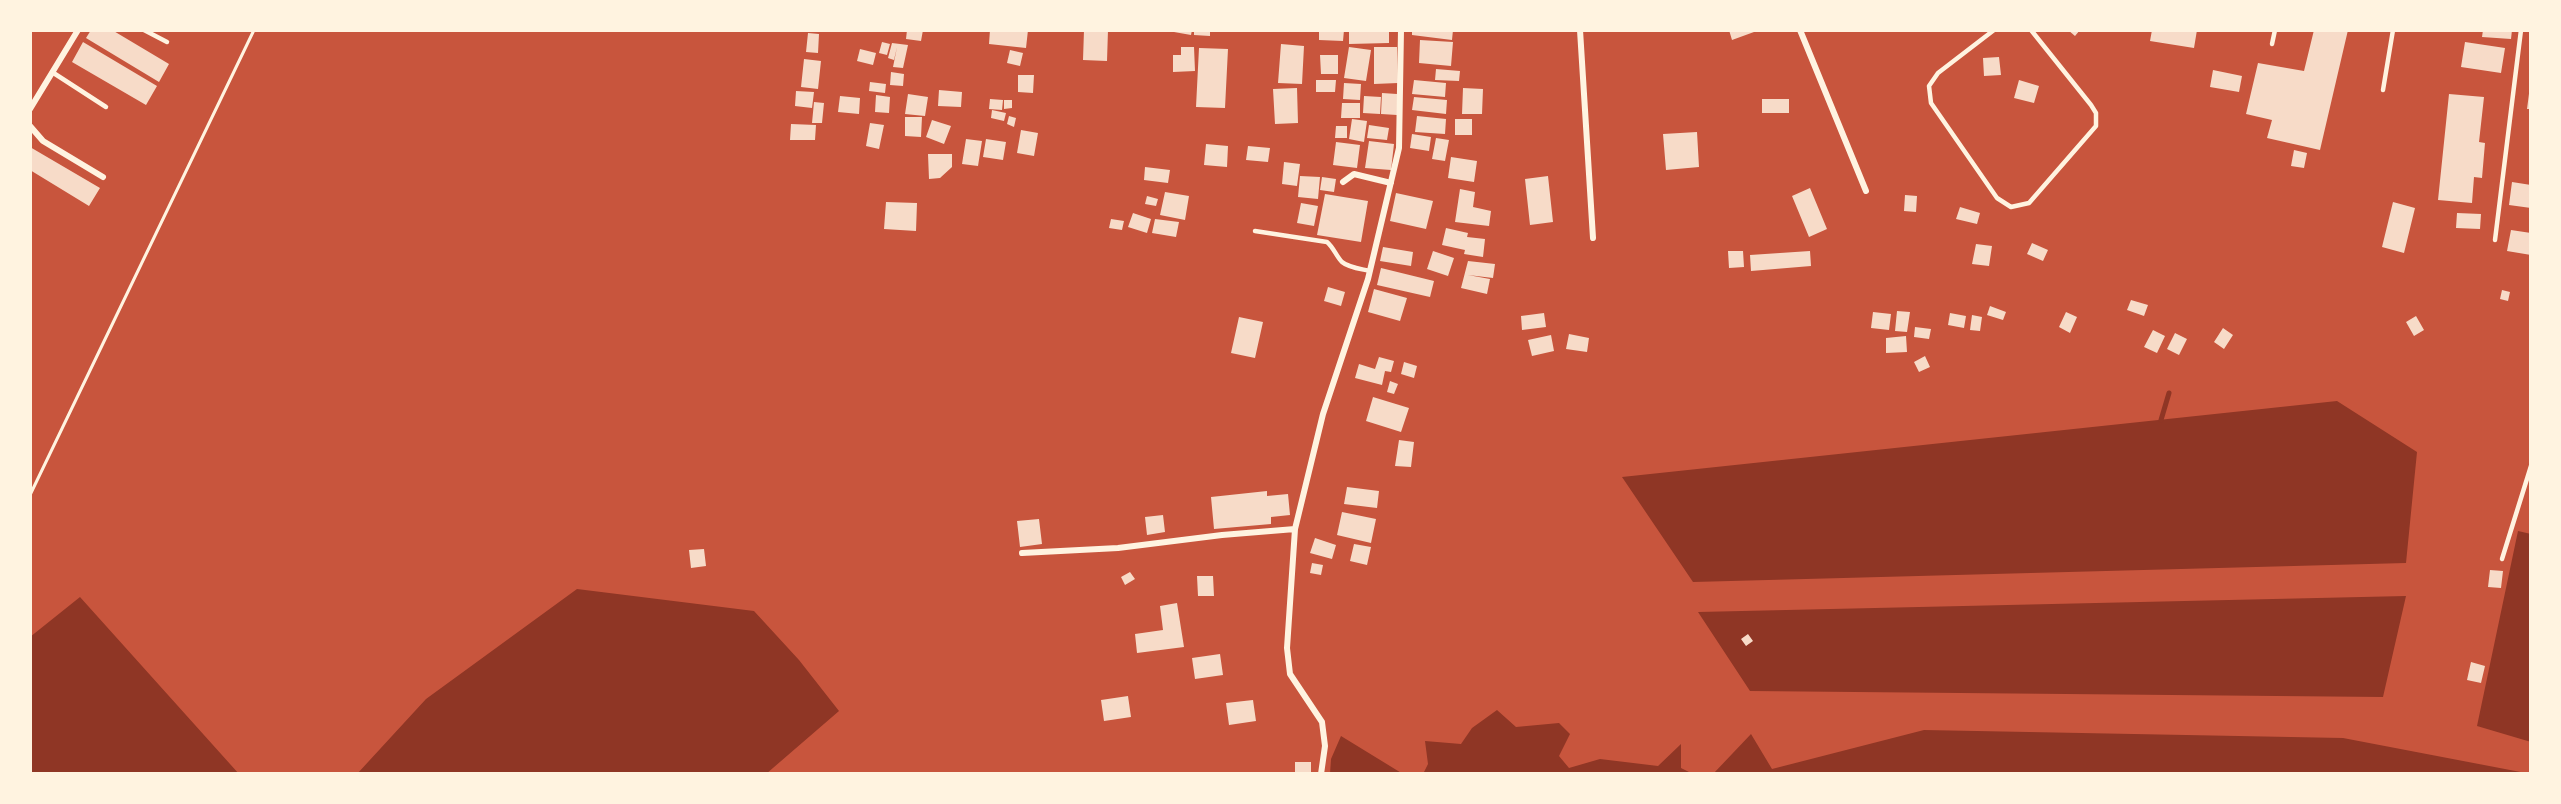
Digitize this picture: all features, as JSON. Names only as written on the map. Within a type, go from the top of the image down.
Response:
[{"type":"street","points":[[30,109],[78,30]]},
{"type":"street","points":[[1321,774],[1325,746],[1322,722],[1290,674],[1288,657],[1289,598],[1295,529],[1323,414],[1370,271],[1400,148],[1401,30]]},
{"type":"street","points":[[1580,30],[1593,238]]},
{"type":"street","points":[[1800,30],[1866,191]]},
{"type":"street","points":[[30,126],[43,141],[103,177]]},
{"type":"street","points":[[1343,182],[1354,174],[1391,183]]},
{"type":"street","points":[[1022,553],[1118,548],[1221,535],[1295,529]]},
{"type":"lane","points":[[144,30],[167,42]]},
{"type":"lane","points":[[1994,30],[1938,73],[1929,86],[1931,103],[1997,198],[2011,207],[2028,203],[2096,126],[2096,112],[2031,30]]},
{"type":"lane","points":[[2272,44],[2275,30]]},
{"type":"lane","points":[[2383,90],[2393,30]]},
{"type":"lane","points":[[2495,240],[2521,30]]},
{"type":"lane","points":[[52,72],[106,106]]},
{"type":"lane","points":[[1255,231],[1327,243],[1334,248],[1341,261],[1349,266],[1370,271]]},
{"type":"lane","points":[[2502,559],[2531,466]]},
{"type":"path","points":[[30,495],[254,30]]},
{"type":"shaded area","points":[[2337,401],[2417,452],[2406,563],[1693,582],[1622,477]]},
{"type":"shaded area","points":[[2518,531],[2531,534],[2531,742],[2477,726]]},
{"type":"shaded area","points":[[577,589],[754,611],[799,660],[839,711],[766,774],[357,774],[426,699]]},
{"type":"shaded area","points":[[2406,596],[2383,697],[1750,691],[1698,612]]},
{"type":"shaded area","points":[[80,597],[239,774],[30,774],[30,637]]},
{"type":"shaded area","points":[[1497,710],[1516,727],[1559,723],[1570,734],[1559,756],[1569,768],[1600,759],[1658,766],[1681,744],[1681,768],[1693,774],[1423,774],[1428,764],[1425,741],[1461,744],[1472,728]]},
{"type":"shaded area","points":[[1924,730],[2343,738],[2531,774],[1713,774],[1751,734],[1772,769]]},
{"type":"shaded area","points":[[1341,736],[1403,774],[1330,774],[1331,759]]},
{"type":"building","points":[[91,30],[112,30],[169,64],[159,82],[86,38]]},
{"type":"building","points":[[907,30],[923,30],[921,41],[906,39]]},
{"type":"building","points":[[990,30],[1028,30],[1026,48],[989,44]]},
{"type":"building","points":[[1084,30],[1108,30],[1107,61],[1083,60]]},
{"type":"building","points":[[1174,30],[1192,30],[1191,35],[1174,32]]},
{"type":"building","points":[[1194,30],[1210,30],[1210,36],[1194,35]]},
{"type":"building","points":[[1319,30],[1344,30],[1343,41],[1319,40]]},
{"type":"building","points":[[1349,30],[1389,30],[1389,43],[1349,44]]},
{"type":"building","points":[[1412,30],[1453,30],[1452,40],[1412,35]]},
{"type":"building","points":[[1729,30],[1754,30],[1754,32],[1732,40]]},
{"type":"building","points":[[2068,30],[2080,30],[2075,36]]},
{"type":"building","points":[[2152,30],[2197,30],[2194,48],[2150,41]]},
{"type":"building","points":[[2314,30],[2348,30],[2320,150],[2267,138],[2272,120],[2246,114],[2258,63],[2304,71]]},
{"type":"building","points":[[2483,30],[2512,30],[2511,39],[2482,37]]},
{"type":"building","points":[[808,33],[819,34],[818,53],[806,52]]},
{"type":"building","points":[[1420,40],[1453,42],[1451,66],[1419,63]]},
{"type":"building","points":[[83,42],[157,86],[146,105],[72,62]]},
{"type":"building","points":[[882,42],[890,44],[887,55],[879,53]]},
{"type":"building","points":[[2465,42],[2505,48],[2501,73],[2461,67]]},
{"type":"building","points":[[892,43],[908,45],[903,68],[893,67],[897,47],[894,60],[888,58]]},
{"type":"building","points":[[1281,44],[1304,46],[1302,84],[1278,83]]},
{"type":"building","points":[[1181,47],[1194,47],[1195,71],[1173,72],[1173,55],[1181,55]]},
{"type":"building","points":[[1349,47],[1371,50],[1366,81],[1344,78]]},
{"type":"building","points":[[1374,47],[1397,47],[1398,83],[1374,84]]},
{"type":"building","points":[[1199,48],[1228,49],[1225,108],[1196,107]]},
{"type":"building","points":[[860,49],[876,53],[873,65],[857,61]]},
{"type":"building","points":[[1010,50],[1023,53],[1020,66],[1007,63]]},
{"type":"building","points":[[1320,55],[1338,55],[1338,74],[1321,74]]},
{"type":"building","points":[[1999,57],[2001,75],[1984,76],[1983,58]]},
{"type":"building","points":[[804,59],[821,61],[818,89],[801,87]]},
{"type":"building","points":[[1436,69],[1460,71],[1459,81],[1435,80]]},
{"type":"building","points":[[2213,70],[2242,76],[2239,92],[2210,87]]},
{"type":"building","points":[[891,72],[904,74],[903,86],[890,85]]},
{"type":"building","points":[[1018,75],[1034,75],[1033,93],[1018,92]]},
{"type":"building","points":[[1316,80],[1336,80],[1335,92],[1316,92]]},
{"type":"building","points":[[1414,80],[1446,83],[1445,97],[1412,94]]},
{"type":"building","points":[[2019,80],[2039,86],[2034,103],[2014,98]]},
{"type":"building","points":[[870,82],[886,84],[885,93],[869,91]]},
{"type":"building","points":[[1344,83],[1361,84],[1360,100],[1343,99]]},
{"type":"building","points":[[2530,86],[2531,109],[2527,109]]},
{"type":"building","points":[[1297,88],[1298,123],[1275,124],[1273,89]]},
{"type":"building","points":[[1463,88],[1483,89],[1482,114],[1462,114]]},
{"type":"building","points":[[939,90],[962,92],[961,107],[938,106]]},
{"type":"building","points":[[796,91],[814,92],[812,108],[795,106]]},
{"type":"building","points":[[1382,93],[1397,94],[1397,115],[1381,114]]},
{"type":"building","points":[[908,94],[928,97],[925,116],[905,114]]},
{"type":"building","points":[[2449,94],[2484,97],[2479,142],[2485,143],[2482,178],[2474,177],[2472,203],[2438,200]]},
{"type":"building","points":[[876,95],[890,97],[889,113],[875,112]]},
{"type":"building","points":[[840,96],[860,98],[859,114],[838,112]]},
{"type":"building","points":[[1364,96],[1381,97],[1380,114],[1363,113]]},
{"type":"building","points":[[1414,97],[1447,100],[1446,114],[1412,110]]},
{"type":"building","points":[[990,99],[1003,100],[1002,110],[989,109]]},
{"type":"building","points":[[1762,99],[1789,99],[1789,113],[1762,113]]},
{"type":"building","points":[[1004,100],[1012,100],[1012,108],[1004,109]]},
{"type":"building","points":[[814,102],[824,103],[822,123],[812,123]]},
{"type":"building","points":[[1342,103],[1360,103],[1360,118],[1341,118]]},
{"type":"building","points":[[992,110],[1006,113],[1004,121],[991,118]]},
{"type":"building","points":[[1009,116],[1016,118],[1014,127],[1007,124]]},
{"type":"building","points":[[1417,116],[1446,119],[1445,134],[1415,132]]},
{"type":"building","points":[[905,117],[922,117],[921,137],[905,136]]},
{"type":"building","points":[[1352,119],[1367,121],[1364,142],[1349,139]]},
{"type":"building","points":[[1455,119],[1472,119],[1472,135],[1455,135]]},
{"type":"building","points":[[932,120],[951,126],[944,144],[926,137]]},
{"type":"building","points":[[870,123],[884,125],[879,149],[866,146]]},
{"type":"building","points":[[791,124],[816,125],[815,140],[790,140]]},
{"type":"building","points":[[1369,125],[1389,128],[1387,140],[1367,138]]},
{"type":"building","points":[[1336,126],[1347,126],[1347,138],[1335,138]]},
{"type":"building","points":[[1021,130],[1038,133],[1034,156],[1017,153]]},
{"type":"building","points":[[1697,132],[1699,167],[1666,170],[1663,134]]},
{"type":"building","points":[[1412,134],[1431,137],[1429,151],[1410,148]]},
{"type":"building","points":[[1436,138],[1449,140],[1445,161],[1432,159]]},
{"type":"building","points":[[966,139],[982,141],[978,166],[962,164]]},
{"type":"building","points":[[986,139],[1006,142],[1003,160],[983,157]]},
{"type":"building","points":[[1369,141],[1394,144],[1391,170],[1365,168]]},
{"type":"building","points":[[1336,142],[1360,145],[1357,168],[1333,165]]},
{"type":"building","points":[[1206,144],[1228,146],[1227,167],[1204,165]]},
{"type":"building","points":[[1248,146],[1270,148],[1268,162],[1246,160]]},
{"type":"building","points":[[30,147],[100,188],[89,206],[30,170]]},
{"type":"building","points":[[2294,150],[2307,153],[2304,168],[2291,166]]},
{"type":"building","points":[[928,154],[952,154],[952,167],[940,178],[929,179]]},
{"type":"building","points":[[1451,157],[1477,161],[1474,182],[1448,178]]},
{"type":"building","points":[[1284,162],[1300,164],[1297,186],[1282,184]]},
{"type":"building","points":[[1145,167],[1170,170],[1168,183],[1144,180]]},
{"type":"building","points":[[1300,176],[1320,177],[1318,199],[1298,197]]},
{"type":"building","points":[[1548,176],[1553,222],[1530,225],[1525,179]]},
{"type":"building","points":[[1322,177],[1336,179],[1334,192],[1320,190]]},
{"type":"building","points":[[2512,182],[2531,185],[2531,208],[2509,205]]},
{"type":"building","points":[[1810,188],[1827,229],[1809,237],[1792,196]]},
{"type":"building","points":[[1460,189],[1475,192],[1473,207],[1491,211],[1489,226],[1455,222]]},
{"type":"building","points":[[1165,192],[1189,196],[1185,220],[1160,215]]},
{"type":"building","points":[[1396,193],[1433,201],[1426,229],[1390,221]]},
{"type":"building","points":[[1325,194],[1368,201],[1361,242],[1317,235]]},
{"type":"building","points":[[1905,195],[1917,196],[1916,212],[1904,211]]},
{"type":"building","points":[[1147,196],[1158,199],[1156,206],[1145,204]]},
{"type":"building","points":[[886,202],[917,203],[916,231],[884,229]]},
{"type":"building","points":[[2393,202],[2415,208],[2404,253],[2382,247]]},
{"type":"building","points":[[1301,203],[1318,206],[1314,226],[1297,223]]},
{"type":"building","points":[[1960,207],[1980,213],[1977,224],[1956,219]]},
{"type":"building","points":[[1133,213],[1151,219],[1147,233],[1128,227]]},
{"type":"building","points":[[2457,213],[2481,214],[2480,229],[2456,228]]},
{"type":"building","points":[[1111,219],[1124,221],[1122,230],[1109,228]]},
{"type":"building","points":[[1155,219],[1179,222],[1176,237],[1152,233]]},
{"type":"building","points":[[1446,228],[1468,233],[1467,237],[1485,239],[1483,257],[1464,254],[1465,250],[1442,245]]},
{"type":"building","points":[[2511,230],[2531,233],[2531,255],[2507,251]]},
{"type":"building","points":[[2032,243],[2048,250],[2043,261],[2027,254]]},
{"type":"building","points":[[1976,244],[1992,246],[1989,266],[1972,264]]},
{"type":"building","points":[[1383,247],[1413,252],[1411,266],[1380,261]]},
{"type":"building","points":[[1433,251],[1454,258],[1448,276],[1427,269]]},
{"type":"building","points":[[1728,251],[1743,251],[1744,267],[1729,268]]},
{"type":"building","points":[[1810,251],[1811,266],[1751,271],[1750,255]]},
{"type":"building","points":[[1468,261],[1495,264],[1493,278],[1468,275],[1490,279],[1487,294],[1461,288]]},
{"type":"building","points":[[1381,268],[1434,281],[1430,297],[1377,285]]},
{"type":"building","points":[[1328,287],[1345,292],[1341,306],[1324,301]]},
{"type":"building","points":[[1374,289],[1407,298],[1400,321],[1368,312]]},
{"type":"building","points":[[2502,290],[2510,292],[2508,301],[2500,299]]},
{"type":"building","points":[[2131,300],[2148,305],[2144,316],[2127,310]]},
{"type":"building","points":[[1990,306],[2006,312],[2003,320],[1987,315]]},
{"type":"building","points":[[1897,311],[1910,312],[1907,332],[1895,331]]},
{"type":"building","points":[[1873,312],[1891,314],[1889,330],[1871,328]]},
{"type":"building","points":[[2066,312],[2077,317],[2070,333],[2059,327]]},
{"type":"building","points":[[1544,313],[1546,327],[1522,330],[1521,316]]},
{"type":"building","points":[[1950,313],[1966,316],[1964,328],[1948,325]]},
{"type":"building","points":[[1972,315],[1982,317],[1980,331],[1970,330]]},
{"type":"building","points":[[2416,316],[2424,330],[2414,336],[2406,322]]},
{"type":"building","points":[[1239,317],[1263,322],[1255,358],[1231,353]]},
{"type":"building","points":[[1915,327],[1931,329],[1929,339],[1914,337]]},
{"type":"building","points":[[2223,328],[2233,335],[2224,349],[2214,342]]},
{"type":"building","points":[[2153,330],[2165,336],[2157,353],[2144,347]]},
{"type":"building","points":[[2175,333],[2187,339],[2179,355],[2167,349]]},
{"type":"building","points":[[1569,334],[1589,338],[1587,352],[1566,349]]},
{"type":"building","points":[[1551,335],[1554,351],[1532,356],[1528,340]]},
{"type":"building","points":[[1906,336],[1907,352],[1886,353],[1886,338]]},
{"type":"building","points":[[1925,356],[1930,367],[1919,372],[1914,362]]},
{"type":"building","points":[[1379,357],[1394,361],[1391,372],[1385,371],[1382,385],[1355,378],[1359,364],[1375,369]]},
{"type":"building","points":[[1404,362],[1417,366],[1414,378],[1401,374]]},
{"type":"building","points":[[1390,381],[1398,384],[1394,394],[1387,392]]},
{"type":"building","points":[[1373,397],[1409,408],[1401,432],[1366,421]]},
{"type":"building","points":[[1399,440],[1414,442],[1411,467],[1395,466]]},
{"type":"building","points":[[1347,487],[1379,491],[1377,508],[1344,504]]},
{"type":"building","points":[[1267,491],[1267,496],[1288,494],[1290,515],[1271,517],[1271,524],[1214,529],[1211,497]]},
{"type":"building","points":[[1342,512],[1376,519],[1371,543],[1337,535]]},
{"type":"building","points":[[1163,515],[1165,532],[1147,535],[1145,517]]},
{"type":"building","points":[[1039,519],[1042,544],[1020,547],[1017,521]]},
{"type":"building","points":[[1315,538],[1336,545],[1332,559],[1310,553]]},
{"type":"building","points":[[1354,544],[1371,547],[1367,565],[1350,561]]},
{"type":"building","points":[[704,549],[706,566],[691,568],[689,550]]},
{"type":"building","points":[[1312,563],[1323,565],[1321,575],[1310,573]]},
{"type":"building","points":[[2490,570],[2503,571],[2501,588],[2488,587]]},
{"type":"building","points":[[1130,572],[1135,579],[1125,585],[1121,577]]},
{"type":"building","points":[[1197,576],[1213,576],[1214,596],[1198,596]]},
{"type":"building","points":[[1177,603],[1184,647],[1137,653],[1135,634],[1163,630],[1160,606]]},
{"type":"building","points":[[1748,634],[1753,641],[1746,646],[1741,639]]},
{"type":"building","points":[[1220,654],[1223,675],[1195,679],[1192,658]]},
{"type":"building","points":[[2471,662],[2485,666],[2481,683],[2467,680]]},
{"type":"building","points":[[1128,696],[1131,717],[1104,721],[1101,700]]},
{"type":"building","points":[[1253,700],[1256,721],[1229,725],[1226,703]]},
{"type":"building","points":[[1295,762],[1311,762],[1311,774],[1295,774]]},
{"type":"waterway","points":[[2161,420],[2169,393]]}]
